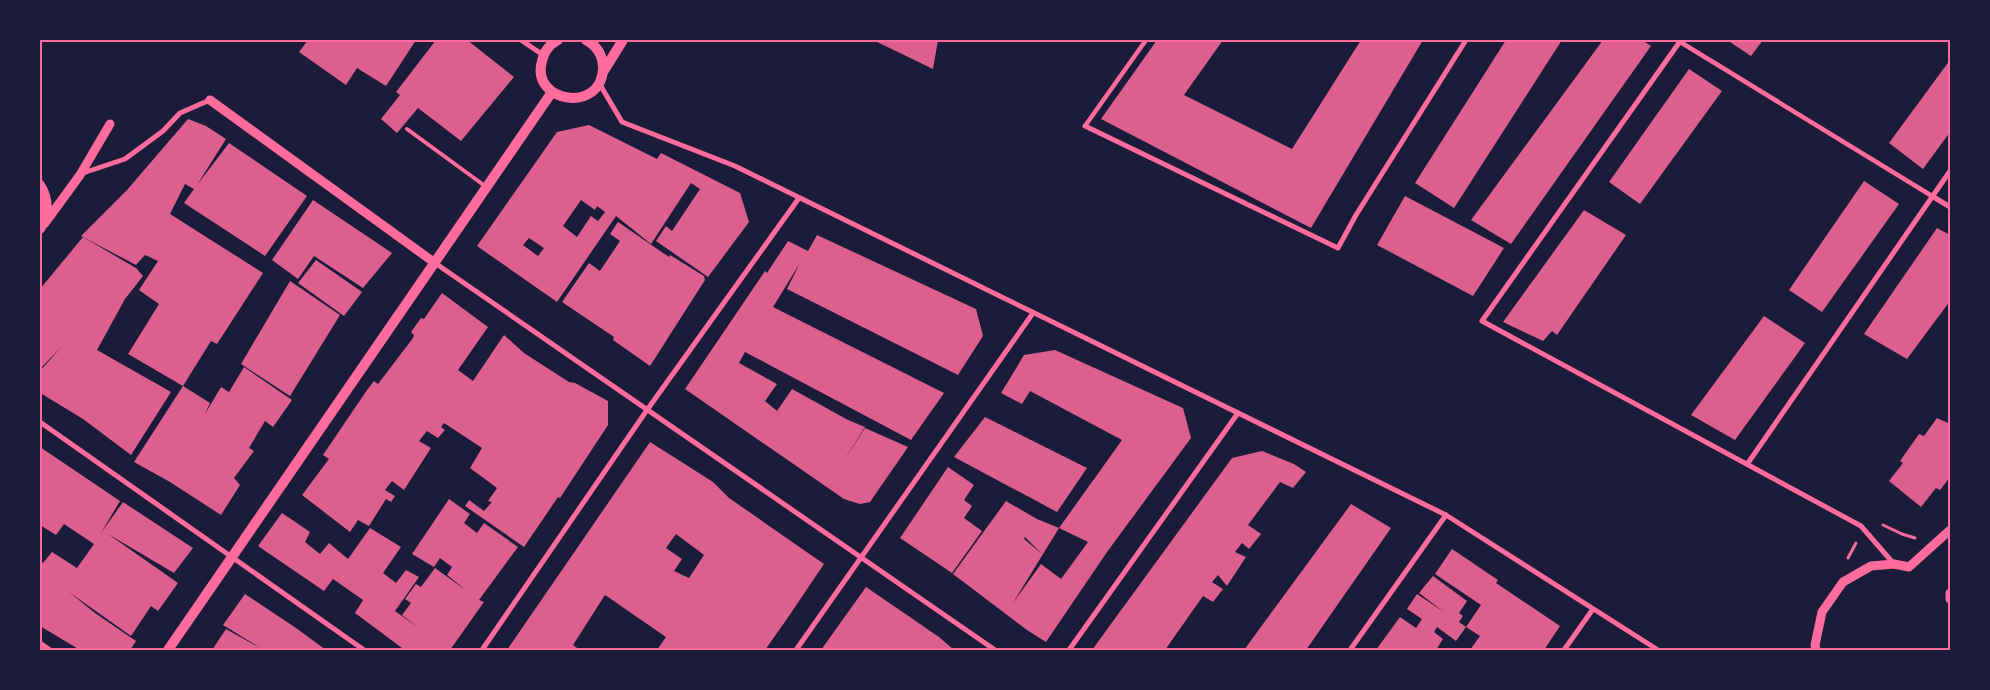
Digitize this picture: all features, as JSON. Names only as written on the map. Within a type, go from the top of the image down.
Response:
[{"type":"main road","points":[[558,40],[548,48],[544,55],[541,65],[542,75],[552,92],[572,99],[583,97],[592,91],[623,40]]},
{"type":"main road","points":[[586,40],[596,47],[600,55],[601,78]]},
{"type":"main road","points":[[168,650],[552,92]]},
{"type":"main road","points":[[40,185],[44,191],[47,203],[47,215],[41,228]]},
{"type":"street","points":[[521,40],[544,55]]},
{"type":"street","points":[[1146,40],[1085,126],[1338,248],[1361,207],[1466,40]]},
{"type":"street","points":[[1894,564],[1861,526],[1748,463],[1482,321],[1679,41],[1950,207]]},
{"type":"street","points":[[601,78],[622,122],[735,166],[1446,516],[1658,650]]},
{"type":"street","points":[[80,175],[125,160],[163,131],[180,113],[210,100],[435,263],[995,650]]},
{"type":"street","points":[[41,228],[80,175],[110,124]]},
{"type":"street","points":[[1748,463],[1950,172]]},
{"type":"street","points":[[482,650],[647,410],[799,198]]},
{"type":"street","points":[[796,650],[1034,313]]},
{"type":"street","points":[[1069,650],[1238,413]]},
{"type":"street","points":[[40,422],[364,650]]},
{"type":"street","points":[[1350,650],[1446,516]]},
{"type":"street","points":[[1816,650],[1815,645],[1822,612],[1843,582],[1871,566],[1894,564],[1909,567],[1950,530]]},
{"type":"street","points":[[1564,650],[1593,608]]},
{"type":"street","points":[[40,643],[50,650]]},
{"type":"lane","points":[[407,129],[487,187]]},
{"type":"building","points":[[308,40],[416,40],[386,86],[357,68],[346,85],[299,52]]},
{"type":"building","points":[[436,40],[467,40],[514,77],[461,141],[418,108],[397,133],[381,119],[400,95],[396,92]]},
{"type":"building","points":[[873,40],[938,40],[933,69]]},
{"type":"building","points":[[1157,40],[1223,40],[1184,95],[1292,149],[1361,40],[1423,40],[1311,228],[1101,119]]},
{"type":"building","points":[[1506,40],[1562,40],[1454,208],[1415,183]]},
{"type":"building","points":[[1603,40],[1642,40],[1651,46],[1511,244],[1471,220]]},
{"type":"building","points":[[1727,40],[1763,40],[1751,56]]},
{"type":"building","points":[[1950,60],[1950,132],[1923,169],[1889,143]]},
{"type":"building","points":[[1689,69],[1722,91],[1640,204],[1609,182]]},
{"type":"building","points":[[188,119],[206,126],[226,139],[197,185],[229,143],[307,196],[265,256],[184,203],[194,189],[185,184],[170,214],[263,273],[217,344],[211,341],[183,386],[128,354],[159,304],[139,290],[158,261],[145,255],[136,265],[81,236],[127,190]]},
{"type":"building","points":[[589,125],[657,159],[661,153],[740,193],[749,222],[708,277],[656,241],[666,226],[672,231],[700,189],[691,183],[651,244],[616,216],[557,302],[477,246],[557,132]],"holes":[[[581,200],[595,210],[597,206],[605,212],[598,221],[591,216],[577,237],[563,226]],[[529,238],[544,248],[538,256],[523,245]]]},
{"type":"building","points":[[1864,181],[1899,204],[1822,312],[1789,290]]},
{"type":"building","points":[[1405,196],[1504,248],[1473,296],[1377,245]]},
{"type":"building","points":[[313,200],[392,253],[363,288],[314,256],[298,279],[272,260]]},
{"type":"building","points":[[1584,210],[1626,235],[1557,335],[1552,331],[1543,341],[1503,322]]},
{"type":"building","points":[[618,222],[669,257],[670,255],[704,276],[705,280],[650,366],[613,340],[614,337],[562,302],[589,263],[600,271],[620,241],[610,234]]},
{"type":"building","points":[[1937,228],[1950,235],[1950,301],[1907,359],[1864,334]]},
{"type":"building","points":[[817,235],[976,309],[983,336],[958,375],[787,289],[800,263],[773,307],[944,393],[911,440],[745,352],[739,363],[777,384],[765,401],[777,411],[792,389],[848,420],[865,427],[841,465],[865,428],[908,447],[870,502],[860,504],[844,499],[685,389],[765,271],[767,273],[788,241],[808,251]]},
{"type":"building","points":[[83,237],[136,268],[143,276],[125,299],[97,350],[171,392],[131,455],[83,419],[42,394],[40,396],[40,371],[63,345],[40,369],[40,289]]},
{"type":"building","points":[[316,260],[362,292],[344,316],[298,283]]},
{"type":"building","points":[[290,281],[340,315],[290,396],[241,364]]},
{"type":"building","points":[[442,293],[488,327],[458,370],[473,381],[504,335],[524,353],[569,382],[575,383],[608,401],[608,425],[560,498],[558,497],[524,547],[465,506],[469,500],[484,511],[492,502],[488,501],[497,488],[470,468],[482,448],[444,423],[441,427],[445,430],[438,438],[427,431],[419,441],[431,448],[404,490],[392,481],[385,490],[395,496],[391,502],[386,499],[369,526],[358,520],[350,532],[302,495],[329,459],[323,455],[367,390],[374,381],[378,384],[413,338],[414,335],[411,332],[421,318],[424,319]]},
{"type":"building","points":[[1764,316],[1805,343],[1735,440],[1691,415]]},
{"type":"building","points":[[1055,350],[1183,408],[1191,438],[1107,552],[1046,642],[1027,630],[953,574],[1006,501],[1037,519],[1059,528],[1122,440],[1030,391],[1022,404],[1001,393],[1024,355]],"holes":[[[1059,528],[1088,542],[1061,579],[1041,564],[1013,603]],[[1025,537],[1042,554],[1024,539]]]},
{"type":"building","points":[[244,367],[292,400],[273,427],[265,421],[249,448],[254,451],[234,478],[240,485],[221,515],[170,482],[134,462],[183,386],[210,403],[205,414],[221,387],[229,392]]},
{"type":"building","points":[[985,417],[1087,468],[1057,512],[954,457]]},
{"type":"building","points":[[1937,418],[1950,424],[1950,477],[1940,490],[1936,488],[1921,507],[1889,481],[1903,463],[1900,461],[1919,434],[1924,436]]},
{"type":"building","points":[[650,442],[713,482],[729,498],[824,564],[765,650],[657,650],[666,637],[605,595],[573,645],[580,650],[507,650]],"holes":[[[676,534],[704,555],[689,578],[674,571],[682,559],[666,548]]]},
{"type":"building","points":[[40,447],[120,501],[101,533],[123,502],[193,548],[174,573],[108,534],[178,583],[158,611],[151,606],[131,636],[69,592],[95,613],[136,641],[130,650],[80,650],[40,626],[40,561],[43,563],[52,552],[77,568],[94,544],[64,524],[56,535],[40,525]]},
{"type":"building","points":[[1262,451],[1294,464],[1306,472],[1293,488],[1280,482],[1248,525],[1261,534],[1249,549],[1242,543],[1235,552],[1246,557],[1227,586],[1218,575],[1212,582],[1223,589],[1213,602],[1203,596],[1165,650],[1092,650],[1232,458]]},
{"type":"building","points":[[948,467],[974,485],[964,500],[972,506],[964,518],[982,531],[952,573],[900,538]]},
{"type":"building","points":[[449,499],[470,514],[464,523],[477,533],[484,523],[518,547],[479,600],[484,602],[450,650],[400,650],[402,648],[355,613],[363,600],[333,579],[324,591],[258,546],[282,513],[310,532],[305,542],[320,554],[329,543],[348,559],[370,528],[401,547],[383,573],[396,583],[406,570],[419,577],[395,611],[419,628],[402,615],[411,603],[405,599],[416,584],[421,587],[435,568],[467,591],[447,575],[452,567],[440,558],[434,567],[412,554]]},
{"type":"building","points":[[1351,504],[1391,528],[1306,650],[1244,650]]},
{"type":"building","points":[[1452,549],[1498,580],[1496,583],[1560,626],[1544,650],[1470,650],[1480,636],[1466,627],[1481,605],[1435,574]]},
{"type":"building","points":[[1433,576],[1467,601],[1459,613],[1463,616],[1459,622],[1466,627],[1456,641],[1437,627],[1434,632],[1443,639],[1436,650],[1376,650],[1400,617],[1416,628],[1422,619],[1407,609],[1417,594],[1444,612],[1419,593]]},
{"type":"building","points":[[866,587],[939,637],[954,650],[821,650]]},
{"type":"building","points":[[245,594],[326,650],[212,650],[226,629],[262,649],[223,625]]}]
